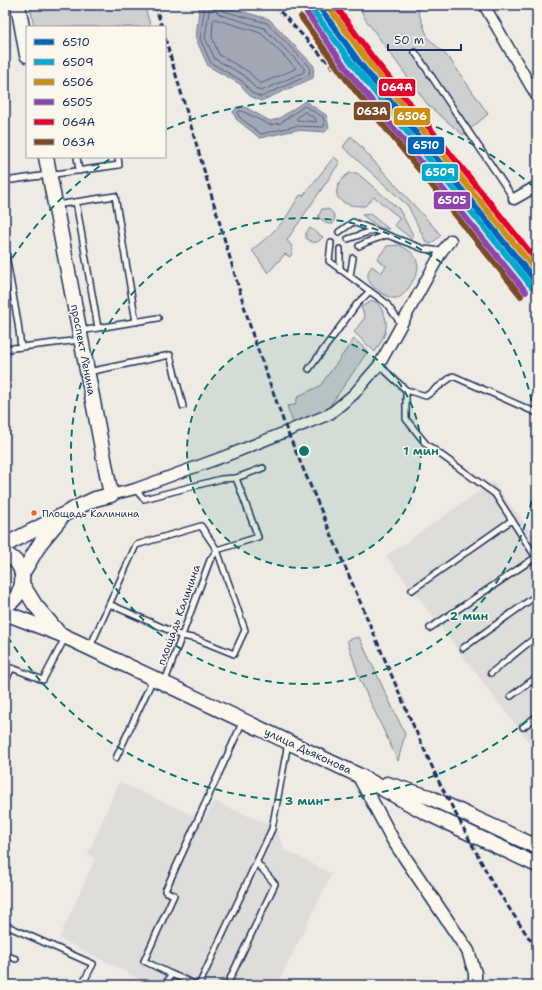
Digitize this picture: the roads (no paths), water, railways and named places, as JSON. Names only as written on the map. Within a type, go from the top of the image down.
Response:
[{"type":"main road","points":[[18,5],[26,49]]},
{"type":"main road","name":"проспект Ленина","points":[[46,158],[112,494]]},
{"type":"main road","points":[[5,545],[95,499],[112,494]]},
{"type":"main road","points":[[5,606],[17,598],[22,579],[41,542],[66,513]]},
{"type":"main road","name":"улица Дьяконова","points":[[5,554],[15,561],[34,605],[44,618],[63,635]]},
{"type":"main road","name":"улица Дьяконова","points":[[5,613],[63,635],[358,775]]},
{"type":"main road","points":[[358,775],[430,797],[537,847]]},
{"type":"main road","points":[[358,775],[427,813],[537,865]]},
{"type":"street","points":[[484,5],[537,97]]},
{"type":"street","points":[[514,199],[537,186]]},
{"type":"street","points":[[112,494],[135,489],[231,454],[330,414],[354,394],[379,365],[442,251],[451,240]]},
{"type":"street","name":"улица Дьяконова","points":[[358,775],[393,840],[468,951],[475,973],[475,985]]},
{"type":"lane","points":[[415,52],[514,199]]},
{"type":"lane","points":[[77,158],[79,171]]},
{"type":"lane","points":[[5,181],[120,164],[118,158]]},
{"type":"lane","points":[[56,205],[115,196],[136,322]]},
{"type":"lane","points":[[76,202],[98,328]]},
{"type":"lane","points":[[339,232],[353,222],[424,249],[442,251]]},
{"type":"lane","points":[[348,238],[374,230]]},
{"type":"lane","points":[[360,246],[387,235]]},
{"type":"lane","points":[[331,243],[329,261],[386,303],[402,325]]},
{"type":"lane","points":[[340,249],[340,270]]},
{"type":"lane","points":[[5,250],[21,347]]},
{"type":"lane","points":[[350,276],[353,258]]},
{"type":"lane","points":[[309,369],[357,304],[370,291]]},
{"type":"lane","points":[[5,349],[70,340],[98,328],[158,318]]},
{"type":"lane","points":[[88,372],[170,355],[183,406]]},
{"type":"lane","points":[[379,365],[406,390],[426,396],[453,376],[537,413]]},
{"type":"lane","points":[[406,390],[406,419],[426,444],[495,494],[536,558],[430,628]]},
{"type":"lane","points":[[135,489],[144,499],[221,479],[236,478],[263,468]]},
{"type":"lane","points":[[217,550],[258,537],[236,478]]},
{"type":"lane","points":[[412,590],[512,520]]},
{"type":"lane","points":[[90,648],[136,545],[201,526],[217,550],[245,630],[234,654],[197,639],[182,636],[110,604]]},
{"type":"lane","name":"площадь Калинина","points":[[116,758],[182,636],[210,560],[217,550]]},
{"type":"lane","points":[[463,648],[537,595]]},
{"type":"lane","points":[[5,681],[12,668],[43,680],[63,635]]},
{"type":"lane","points":[[491,673],[537,636]]},
{"type":"lane","points":[[511,696],[537,677]]},
{"type":"lane","points":[[523,727],[537,716]]},
{"type":"lane","points":[[243,720],[165,891],[174,895],[144,961],[198,985],[272,829],[288,742]]},
{"type":"lane","points":[[222,985],[227,985],[275,884],[256,863]]},
{"type":"lane","points":[[5,925],[93,964],[82,985]]},
{"type":"lane","points":[[5,955],[16,959]]},
{"type":"lane","points":[[166,985],[171,974]]},
{"type":"water","points":[[203,5],[218,5],[269,19],[314,66],[313,78],[261,101],[250,96],[240,84],[208,66],[196,39],[199,8]]},
{"type":"water","points":[[305,101],[326,115],[329,127],[325,132],[296,130],[260,138],[236,119],[233,112],[236,108],[243,106],[270,121],[278,119]]},
{"type":"railway","points":[[155,5],[162,26]]},
{"type":"railway","points":[[274,5],[484,228],[537,287]]},
{"type":"railway","points":[[330,5],[364,54]]},
{"type":"railway","points":[[166,41],[253,336],[287,431],[409,716],[440,784],[493,884],[537,950]]},
{"type":"place","name":"Площадь Калинина","points":[[34,513]]}]
